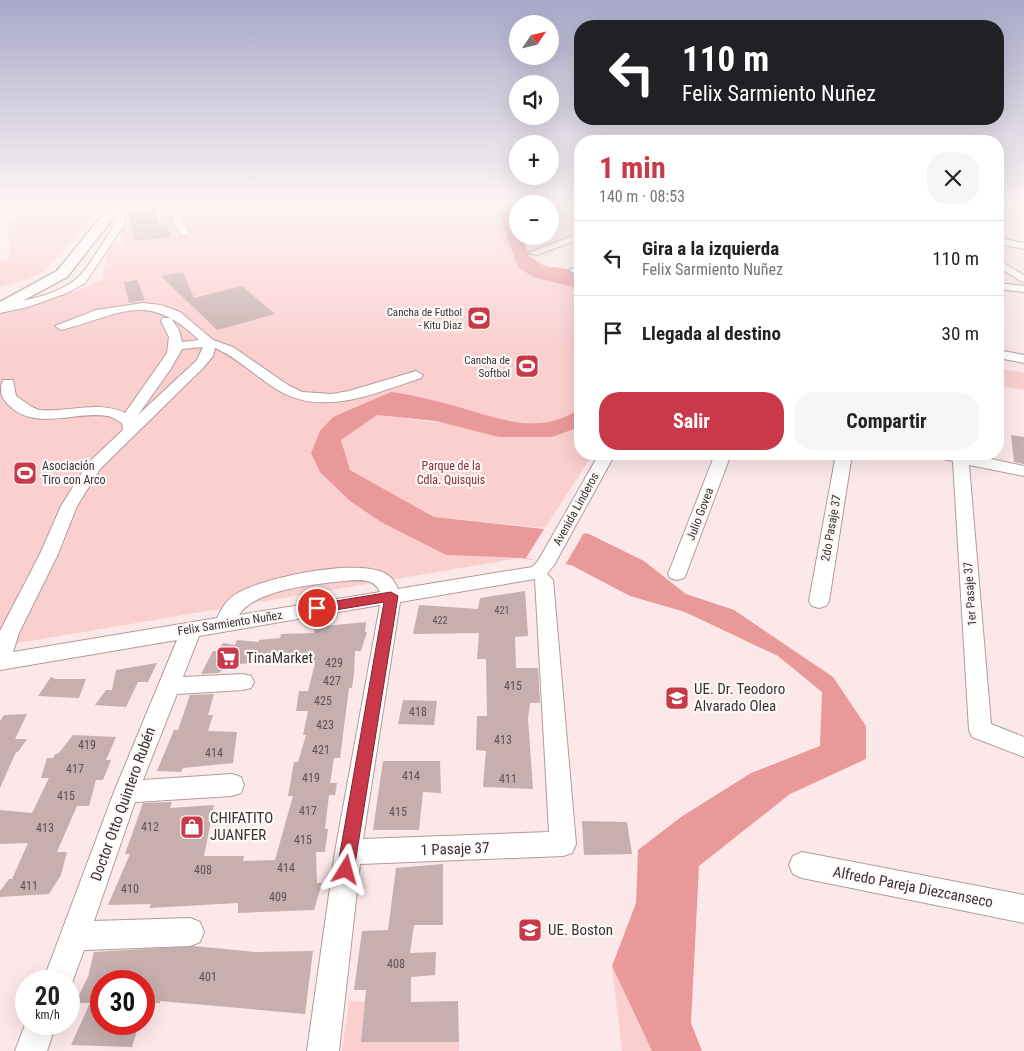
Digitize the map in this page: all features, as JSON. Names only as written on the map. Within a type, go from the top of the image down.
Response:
[{"type":"main road","points":[[5,289],[34,280],[50,272],[67,253]]},
{"type":"main road","points":[[0,308],[62,274],[78,253]]},
{"type":"street","points":[[0,308],[48,297],[81,281],[100,253]]},
{"type":"street","points":[[1004,262],[1024,274]]},
{"type":"street","points":[[1004,267],[1024,280]]},
{"type":"street","points":[[1004,287],[1024,289]]},
{"type":"street","points":[[61,326],[98,313],[149,307],[170,312],[194,328],[209,343]]},
{"type":"street","points":[[130,425],[132,413],[165,366],[176,346],[174,332],[167,321]]},
{"type":"street","points":[[176,346],[209,343],[225,348],[285,390],[301,396],[335,397],[416,375]]},
{"type":"street","points":[[0,661],[9,633],[49,554],[69,506],[94,466],[130,425],[207,357],[209,343]]},
{"type":"street","points":[[1004,355],[1024,358]]},
{"type":"street","points":[[8,383],[6,390],[9,396],[21,408],[30,412],[54,416],[109,412],[130,425]]},
{"type":"street","name":"Avenida Linderos","points":[[545,572],[570,516],[603,460]]},
{"type":"street","name":"Julio Govea","points":[[677,574],[721,460]]},
{"type":"street","name":"2do Pasaje 37","points":[[818,601],[843,460]]},
{"type":"street","name":"1er Pasaje 37","points":[[960,460],[980,730],[1024,747]]},
{"type":"street","points":[[977,460],[1024,471]]},
{"type":"street","name":"Felix Sarmiento Nuñez","points":[[0,661],[192,628],[545,572]]},
{"type":"street","name":"1 Pasaje 37","points":[[348,852],[446,850],[563,844],[545,572]]},
{"type":"street","points":[[225,623],[231,610],[243,599],[257,592],[299,581],[371,575],[386,583],[391,596],[348,852],[323,1051]]},
{"type":"street","name":"Doctor Otto Quintero Rubén","points":[[62,970],[126,792],[192,628]]},
{"type":"street","points":[[168,686],[243,682]]},
{"type":"street","points":[[126,792],[232,785]]},
{"type":"street","name":"Alfredo Pareja Diezcanseco","points":[[802,865],[1024,909]]},
{"type":"street","points":[[75,936],[190,932]]},
{"type":"street","points":[[31,1051],[37,1035]]},
{"type":"green space","points":[[9,253],[60,253],[45,271],[30,278],[0,287],[0,261],[9,260]]},
{"type":"green space","points":[[108,253],[513,253],[514,256],[574,286],[574,412],[566,418],[537,424],[494,419],[421,397],[333,417],[350,501],[381,522],[446,555],[520,558],[0,646],[0,314],[79,290],[102,280]]},
{"type":"green space","points":[[1004,369],[1024,373],[1024,390],[1004,387]]},
{"type":"green space","name":"Parque de la Cdla. Quisquis","points":[[377,415],[552,437],[574,429],[574,460],[589,460],[545,528],[434,517],[350,470],[341,439]]},
{"type":"green space","points":[[612,966],[652,1051],[622,1051]]},
{"type":"green space","points":[[349,1001],[365,1002],[361,1042],[459,1042],[459,1051],[342,1051]]},
{"type":"shaded area","points":[[513,253],[528,253],[529,256],[545,266],[574,270],[574,287],[533,277],[518,267]]},
{"type":"shaded area","points":[[391,392],[455,406],[503,420],[519,422],[550,422],[574,412],[574,429],[552,437],[499,437],[436,421],[377,415],[341,440],[350,470],[434,517],[589,534],[644,561],[686,594],[734,610],[833,677],[866,726],[866,759],[790,794],[699,866],[691,1023],[702,1051],[652,1051],[612,966],[636,903],[638,850],[681,817],[751,773],[820,746],[822,692],[778,656],[685,612],[630,596],[571,565],[520,558],[446,555],[381,522],[350,501],[320,472],[311,453],[320,431],[333,417]]},
{"type":"pier","points":[[546,526],[585,531],[564,567],[526,558]]},
{"type":"building","points":[[183,272],[194,298],[242,286],[275,314],[217,330],[161,276]]},
{"type":"building","points":[[137,280],[145,300],[129,303],[124,282]]},
{"type":"building","points":[[1011,435],[1024,437],[1024,464],[1014,462]]},
{"type":"building","points":[[525,591],[528,636],[515,637],[516,668],[538,668],[540,703],[530,703],[528,719],[533,789],[483,787],[486,751],[476,750],[477,716],[487,716],[486,659],[477,659],[479,633],[413,634],[419,605],[478,609],[480,598]]},
{"type":"building","points":[[366,622],[365,632],[367,632],[361,651],[355,651],[354,674],[352,688],[349,688],[340,758],[334,758],[330,783],[337,783],[335,795],[329,795],[325,829],[328,829],[325,852],[316,852],[317,883],[322,883],[314,910],[238,913],[238,903],[149,908],[151,904],[108,905],[130,854],[125,854],[143,803],[172,802],[170,808],[214,805],[204,856],[244,856],[243,861],[275,860],[293,796],[288,796],[294,762],[298,762],[306,735],[303,735],[308,711],[296,711],[299,691],[308,691],[315,663],[276,664],[277,661],[227,665],[219,673],[201,674],[213,651],[218,651],[223,643],[235,645],[237,640],[259,642],[259,640],[280,638],[281,634],[314,633],[315,627]]},
{"type":"building","points":[[157,663],[148,682],[138,682],[126,707],[95,705],[106,690],[112,690],[116,670]]},
{"type":"building","points":[[51,677],[56,679],[86,679],[79,698],[38,696]]},
{"type":"building","points":[[214,694],[208,715],[213,715],[208,731],[237,732],[233,763],[183,768],[181,772],[157,771],[174,730],[178,730],[190,695]]},
{"type":"building","points":[[403,700],[437,701],[434,725],[398,724]]},
{"type":"building","points":[[27,714],[15,739],[27,739],[18,752],[16,752],[0,788],[0,721],[4,715]]},
{"type":"building","points":[[73,735],[116,737],[106,760],[111,760],[103,780],[96,780],[89,806],[77,806],[57,852],[67,852],[61,875],[49,894],[0,897],[0,891],[9,879],[12,879],[28,843],[0,844],[0,810],[32,813],[49,778],[41,778],[47,758],[53,758],[56,753],[58,754]]},
{"type":"building","points":[[383,761],[440,761],[441,793],[423,792],[419,830],[373,830]]},
{"type":"building","points":[[582,821],[627,822],[632,854],[584,855]]},
{"type":"building","points":[[443,864],[443,925],[414,925],[410,953],[436,952],[435,975],[411,977],[411,1002],[458,1001],[459,1042],[361,1042],[366,990],[354,990],[362,931],[388,930],[396,868]]},
{"type":"building","points":[[194,946],[255,952],[313,951],[305,1014],[160,1001],[160,1003],[155,1003],[155,970],[90,970],[90,1003],[80,1003],[80,993],[88,977],[94,952]]},
{"type":"building","points":[[90,1003],[90,1035],[136,1035],[132,1047],[71,1045],[76,1035],[80,1035],[80,1025]]},
{"type":"place","name":"Cancha de Futbol - Kitu Diaz","points":[[479,318]]},
{"type":"place","name":"Cancha de Softbol","points":[[527,366]]},
{"type":"place","name":"Asociación Tiro con Arco","points":[[25,473]]},
{"type":"place","name":"TinaMarket","points":[[228,658]]},
{"type":"place","name":"UE. Dr. Teodoro Alvarado Olea","points":[[677,698]]},
{"type":"place","name":"CHIFATITO JUANFER","points":[[192,827]]},
{"type":"place","name":"UE. Boston","points":[[530,930]]},
{"type":"route","points":[[317,608],[391,596],[346,870]]}]
